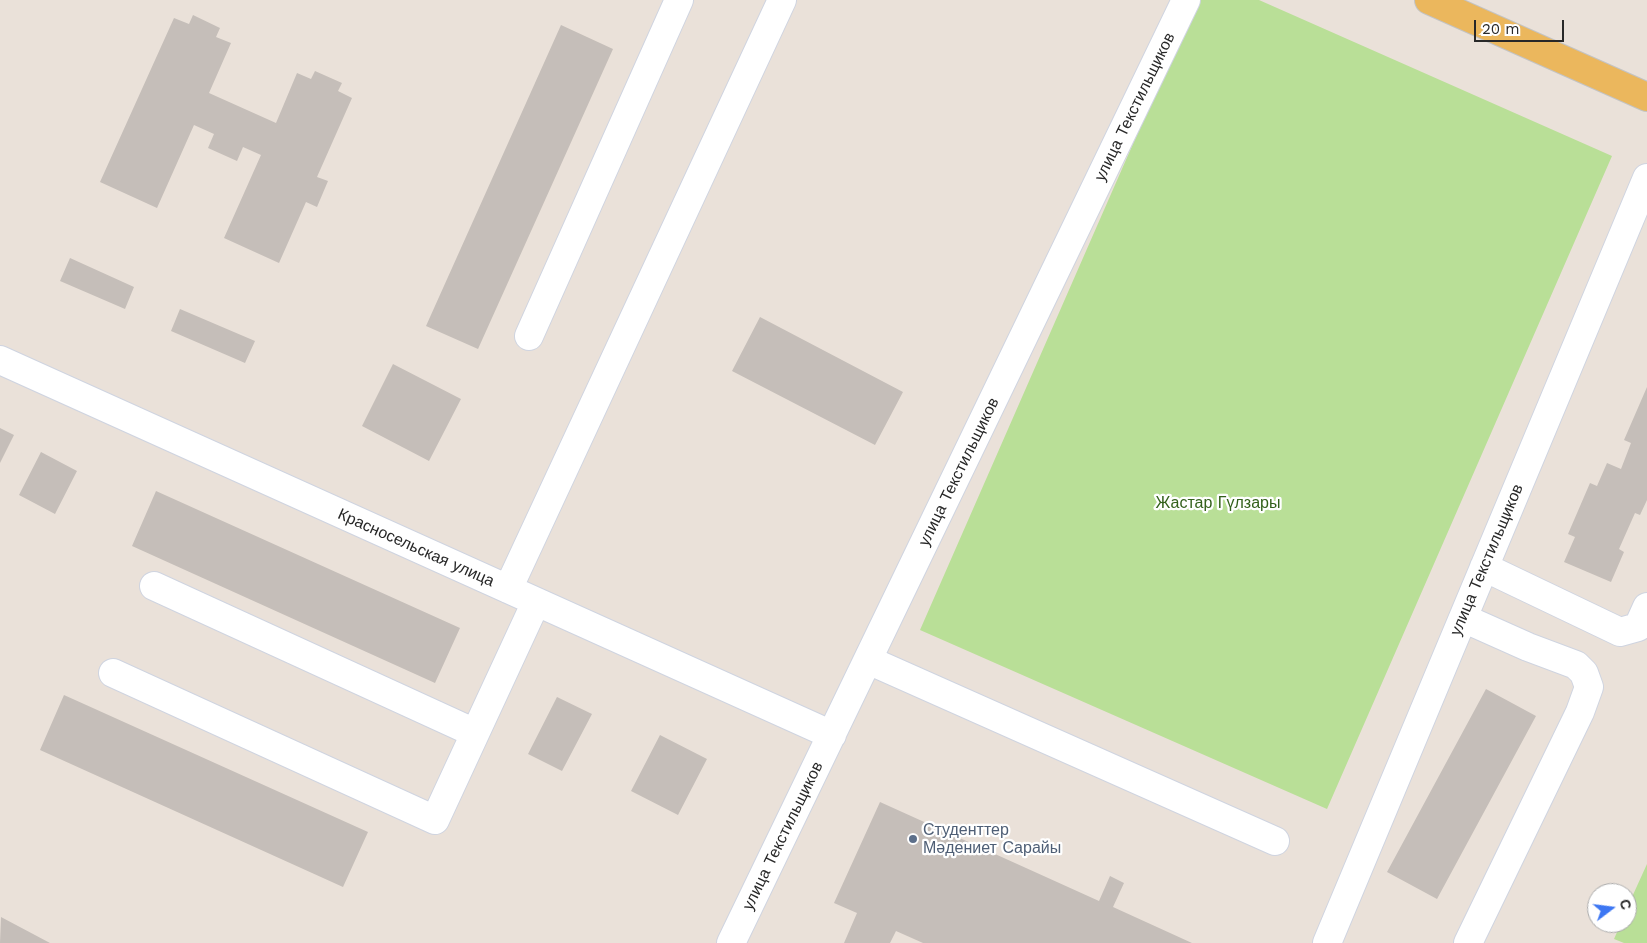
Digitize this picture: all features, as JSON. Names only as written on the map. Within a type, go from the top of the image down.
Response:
[{"type":"main road","points":[[1430,0],[1647,97]]},
{"type":"street","points":[[529,336],[679,0]]},
{"type":"street","points":[[508,589],[782,0]]},
{"type":"street","name":"улица Текстильщиков","points":[[731,943],[1186,0]]},
{"type":"street","name":"улица Текстильщиков","points":[[1327,943],[1647,178]]},
{"type":"street","name":"Красносельская улица","points":[[0,360],[832,735]]},
{"type":"street","points":[[1484,567],[1620,632],[1638,627],[1647,607]]},
{"type":"street","points":[[154,586],[475,733]]},
{"type":"street","points":[[113,674],[435,820],[536,602]]},
{"type":"street","points":[[1463,618],[1528,647],[1576,665],[1584,674],[1589,687],[1580,712],[1468,943]]},
{"type":"street","points":[[868,660],[1275,841]]},
{"type":"green space","name":"Жастар Гүлзары","points":[[1196,0],[1259,0],[1612,156],[1327,809],[920,630]]},
{"type":"green space","points":[[1647,864],[1647,943],[1624,943],[1614,939],[1617,933],[1637,933],[1637,886]]},
{"type":"building","points":[[193,15],[220,28],[216,37],[231,43],[209,93],[276,123],[297,73],[311,79],[315,71],[342,83],[338,91],[352,98],[317,177],[328,181],[317,207],[306,202],[279,263],[224,238],[261,155],[243,147],[237,161],[208,148],[214,134],[194,125],[157,208],[100,182],[174,18],[189,24]]},
{"type":"building","points":[[561,25],[613,49],[478,349],[426,326]]},
{"type":"building","points":[[70,258],[134,287],[125,309],[60,281]]},
{"type":"building","points":[[180,309],[255,341],[245,363],[171,331]]},
{"type":"building","points":[[760,317],[903,392],[875,445],[732,371]]},
{"type":"building","points":[[393,364],[461,399],[429,461],[362,426]]},
{"type":"building","points":[[1647,387],[1647,500],[1640,515],[1635,513],[1619,549],[1624,552],[1611,582],[1564,562],[1575,537],[1568,534],[1590,483],[1597,486],[1607,463],[1621,469],[1631,443],[1624,440]]},
{"type":"building","points":[[0,428],[14,435],[0,463]]},
{"type":"building","points":[[41,452],[77,471],[55,514],[19,495]]},
{"type":"building","points":[[156,491],[460,628],[435,683],[132,546]]},
{"type":"building","points":[[1486,689],[1536,716],[1437,899],[1387,872]]},
{"type":"building","points":[[64,695],[368,832],[343,887],[40,750]]},
{"type":"building","points":[[557,697],[592,714],[562,771],[528,754]]},
{"type":"building","points":[[660,735],[707,759],[678,815],[631,791]]},
{"type":"building","name":"Студенттер Мәдениет Сарайы","points":[[880,802],[1099,901],[1110,876],[1124,883],[1113,907],[1192,943],[923,943],[896,931],[890,943],[844,943],[857,913],[834,903]]},
{"type":"building","points":[[1,917],[50,943],[0,943]]},
{"type":"place","name":"Студенттер Мәдениет Сарайы","points":[[913,839]]}]
